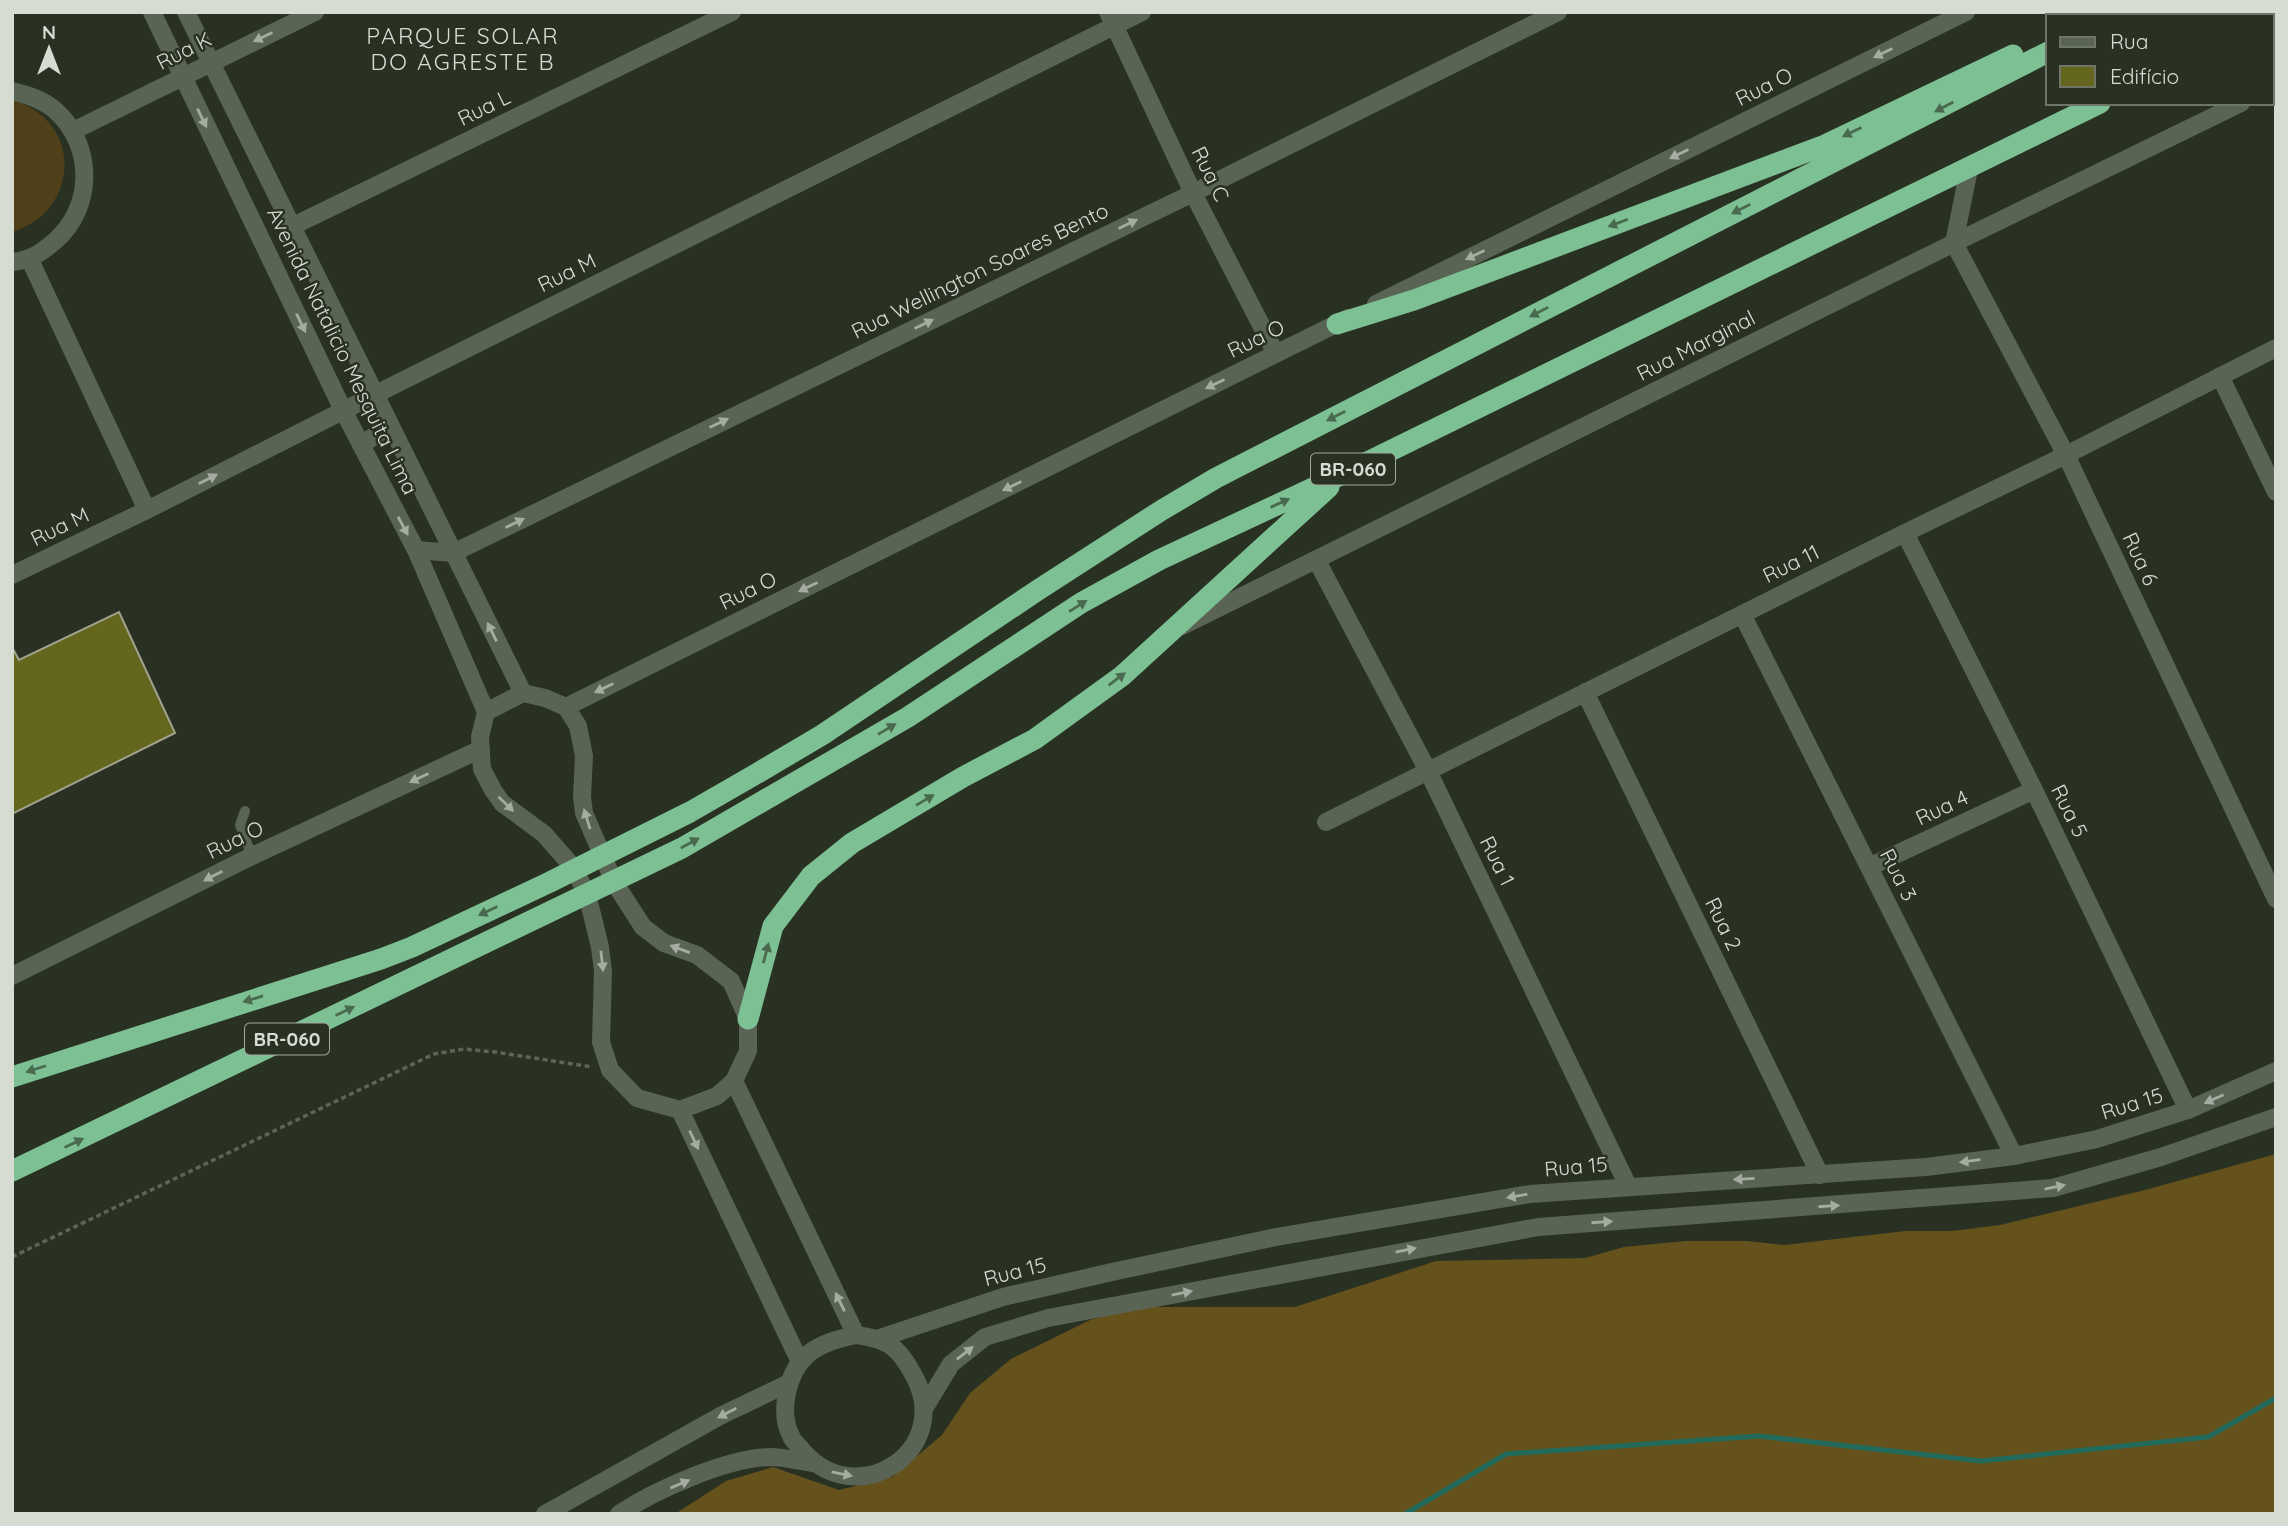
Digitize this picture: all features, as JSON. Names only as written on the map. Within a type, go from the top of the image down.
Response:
[{"type":"highway","points":[[1337,324],[1414,300],[1825,145],[2024,50],[2046,44]]},
{"type":"highway","name":"BR-060","points":[[12,1077],[381,959],[550,882],[690,811],[822,735],[1038,590],[1216,478],[2046,53]]},
{"type":"highway","name":"BR-060","points":[[12,1171],[682,848],[908,717],[1100,593],[1158,560],[1345,473],[2095,105]]},
{"type":"highway","points":[[748,1018],[773,926],[811,876],[852,843],[963,777],[1035,739],[1122,676],[1345,473]]},
{"type":"street","name":"Avenida Natalicio Mesquita Lima","points":[[152,12],[343,410],[416,550],[486,712]]},
{"type":"street","name":"Avenida Natalicio Mesquita Lima","points":[[186,12],[523,693]]},
{"type":"street","name":"Rua K","points":[[73,131],[315,12]]},
{"type":"street","name":"Rua L","points":[[293,226],[732,12]]},
{"type":"street","name":"Rua M","points":[[12,575],[147,510],[1111,19],[1142,12]]},
{"type":"street","name":"Rua Wellington Soares Bento","points":[[453,553],[1558,12]]},
{"type":"street","name":"Rua O","points":[[566,707],[1337,324],[1929,20],[1966,12]]},
{"type":"street","name":"Rua C","points":[[1111,19],[1193,193],[1276,354]]},
{"type":"street","points":[[12,91],[32,96],[55,110],[73,131],[83,156],[85,184],[79,210],[64,233],[38,256],[21,260],[147,510]]},
{"type":"street","name":"Rua Marginal","points":[[1172,631],[2237,105]]},
{"type":"street","points":[[1954,243],[1969,169]]},
{"type":"street","name":"Rua 6","points":[[1954,243],[2066,456],[2276,899]]},
{"type":"street","name":"Rua 11","points":[[1326,822],[1905,533],[2066,456],[2276,348]]},
{"type":"street","points":[[2220,376],[2276,492]]},
{"type":"street","points":[[361,444],[389,426]]},
{"type":"street","name":"Rua 5","points":[[1905,533],[2034,790],[2188,1111]]},
{"type":"street","points":[[416,550],[453,553]]},
{"type":"street","name":"Rua 1","points":[[1317,561],[1428,771],[1628,1186]]},
{"type":"street","name":"Rua 3","points":[[1742,614],[2014,1156]]},
{"type":"street","name":"Rua 2","points":[[1585,692],[1820,1175]]},
{"type":"street","points":[[523,693],[566,707],[578,726],[584,756],[584,813],[614,882],[643,928],[664,943],[697,955],[731,981],[748,1018],[748,1051],[734,1082],[717,1096],[680,1110],[637,1098],[610,1070],[601,1042],[603,971],[600,947],[587,894],[573,867],[544,834],[502,803],[482,769],[480,737],[486,712],[523,693]]},
{"type":"street","name":"Rua O","points":[[12,976],[252,856],[481,750]]},
{"type":"street","name":"Rua 4","points":[[1869,867],[2034,790]]},
{"type":"street","name":"Rua 15","points":[[880,1338],[1003,1297],[1276,1237],[1530,1194],[1926,1167],[2014,1156],[2096,1139],[2188,1111],[2276,1071]]},
{"type":"street","points":[[734,1082],[856,1335]]},
{"type":"street","points":[[680,1110],[800,1362]]},
{"type":"street","points":[[925,1407],[919,1384],[902,1353],[880,1338],[856,1335],[827,1343],[808,1353],[789,1383],[784,1406],[791,1437],[813,1463],[831,1473],[852,1477],[887,1470],[909,1452],[920,1434],[925,1407],[951,1364],[985,1338],[1048,1318],[1538,1227],[2053,1188],[2161,1157],[2276,1117]]},
{"type":"street","points":[[545,1514],[722,1415],[789,1383]]},
{"type":"street","points":[[619,1514],[639,1501],[734,1461],[772,1457],[813,1463]]},
{"type":"lane","points":[[245,811],[240,825],[252,856]]},
{"type":"path","points":[[12,1256],[434,1054],[464,1049],[610,1070]]},
{"type":"shaded area","points":[[12,100],[35,111],[52,126],[61,145],[64,166],[61,186],[51,205],[35,221],[12,232]]},
{"type":"shaded area","points":[[2276,1154],[2276,1514],[675,1514],[726,1481],[773,1467],[839,1490],[892,1477],[942,1435],[970,1393],[1011,1359],[1090,1320],[1140,1307],[1295,1307],[1436,1261],[1585,1258],[1624,1247],[1686,1241],[1747,1241],[1784,1245],[1905,1231],[1952,1231],[2000,1225],[2145,1190]]},
{"type":"building","points":[[119,612],[175,733],[12,814],[12,647],[19,660]]},
{"type":"waterway","points":[[1405,1514],[1506,1454],[1759,1436],[1981,1461],[2208,1437],[2276,1398]]},
{"type":"district","name":"PARQUE SOLAR DO AGRESTE B","points":[[463,49]]}]
